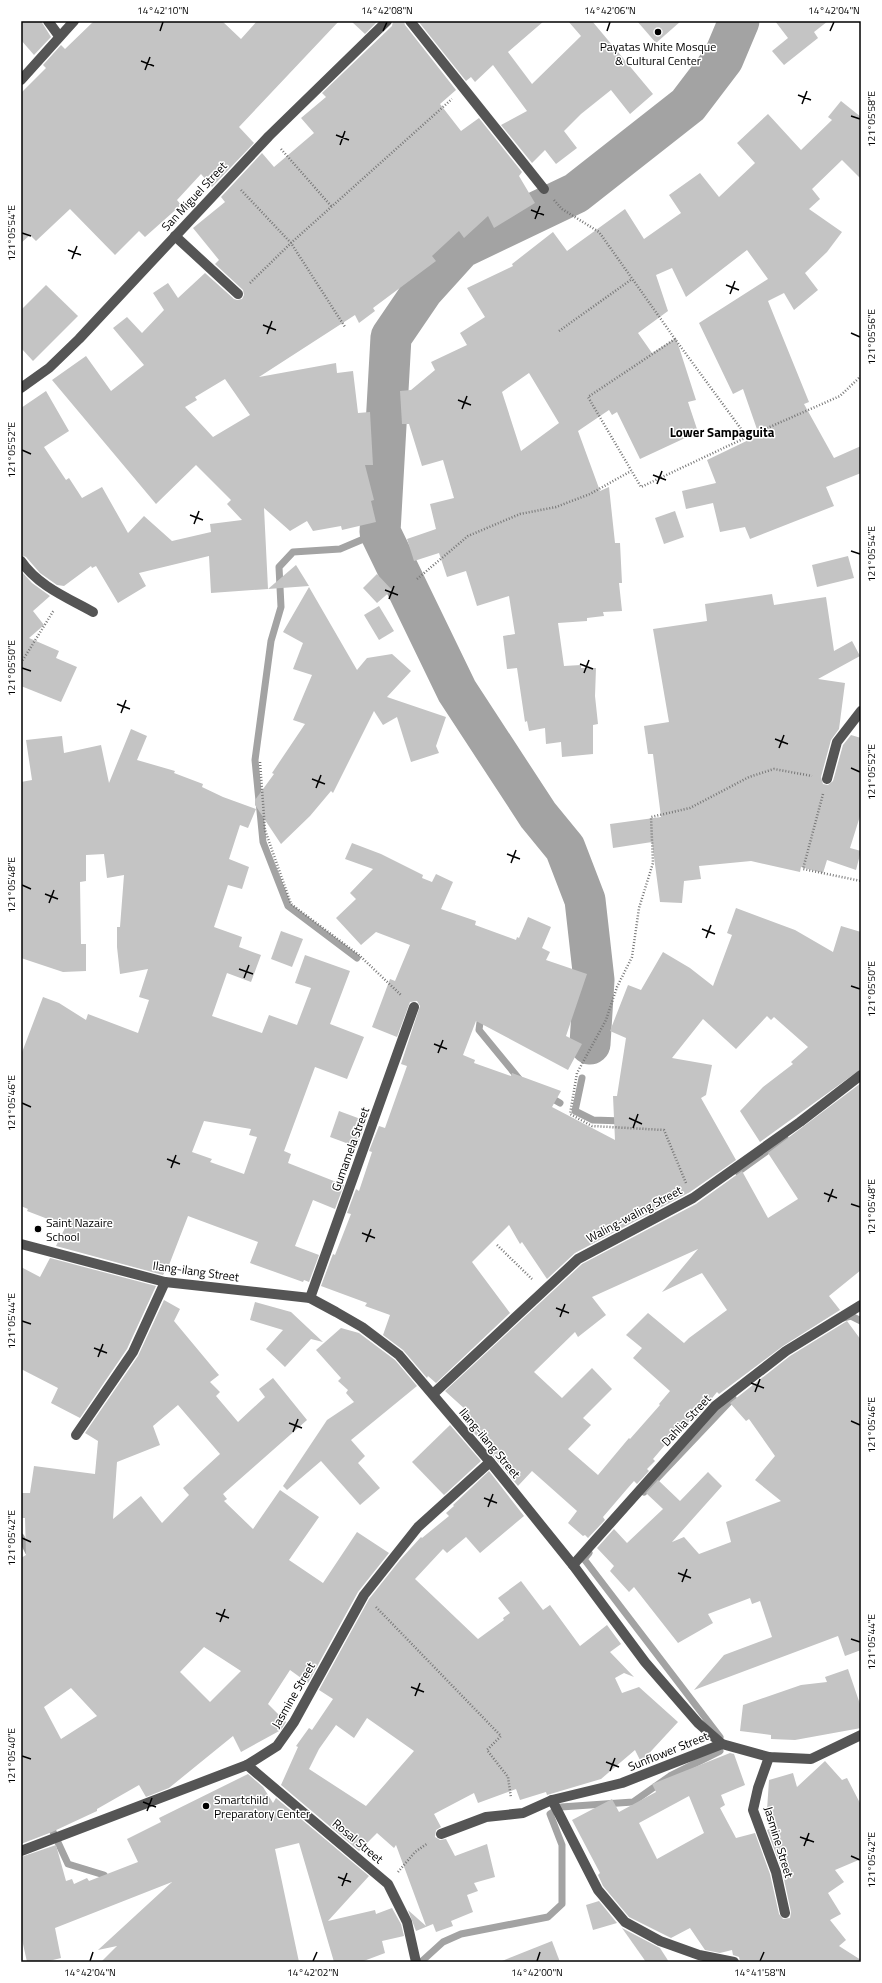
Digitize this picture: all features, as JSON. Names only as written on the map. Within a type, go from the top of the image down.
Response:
[{"type":"street","points":[[48,21],[59,36]]},
{"type":"street","points":[[21,80],[74,21]]},
{"type":"street","name":"San Miguel Street","points":[[21,388],[49,368],[79,339],[269,136],[386,21]]},
{"type":"street","points":[[410,21],[544,189]]},
{"type":"street","points":[[175,236],[238,294]]},
{"type":"street","points":[[21,561],[26,568],[43,584],[62,596],[94,612]]},
{"type":"street","points":[[827,779],[837,742],[861,711]]},
{"type":"street","name":"Gumamela Street","points":[[310,1298],[414,1007]]},
{"type":"street","name":"Waling-waling Street","points":[[433,1394],[578,1259],[693,1198],[800,1122],[861,1075]]},
{"type":"street","name":"Ilang-ilang Street","points":[[21,1244],[165,1282],[310,1298],[362,1327],[399,1355],[433,1394],[573,1565],[645,1662],[698,1722],[722,1744],[769,1757],[811,1759],[861,1735]]},
{"type":"street","points":[[76,1435],[133,1352],[165,1282]]},
{"type":"street","name":"Dahlia Street","points":[[573,1565],[715,1406],[786,1352],[861,1305]]},
{"type":"street","name":"Jasmine Street","points":[[21,1851],[247,1765],[277,1746],[294,1722],[364,1595],[418,1527],[490,1462]]},
{"type":"street","name":"Sunflower Street","points":[[441,1834],[486,1817],[523,1813],[622,1783],[722,1744]]},
{"type":"street","name":"Jasmine Street","points":[[769,1757],[758,1788],[754,1810],[776,1872],[785,1913]]},
{"type":"street","name":"Rosal Street","points":[[247,1765],[388,1884],[407,1922],[416,1962]]},
{"type":"street","points":[[552,1803],[598,1890],[625,1922],[660,1942],[699,1955],[734,1962]]},
{"type":"path","points":[[238,294],[291,244],[464,88]]},
{"type":"path","points":[[269,136],[332,207]]},
{"type":"path","points":[[230,178],[291,244],[345,327]]},
{"type":"path","points":[[562,209],[599,232],[747,437]]},
{"type":"path","points":[[558,331],[632,279]]},
{"type":"path","points":[[675,339],[588,396],[640,487],[840,396],[861,376]]},
{"type":"path","points":[[417,579],[468,536],[520,514],[556,507],[590,494],[631,471]]},
{"type":"path","points":[[21,663],[62,596]]},
{"type":"path","points":[[260,762],[265,830],[291,904],[359,955],[414,1007]]},
{"type":"path","points":[[693,1198],[664,1130],[592,1126],[570,1114],[577,1073],[606,1020],[616,987],[632,957],[639,908],[653,863],[651,817],[690,808],[749,776],[774,769],[827,779],[803,869],[861,881]]},
{"type":"path","points":[[497,1245],[544,1290]]},
{"type":"path","points":[[364,1595],[501,1736],[486,1750],[508,1777],[513,1814]]},
{"type":"path","points":[[388,1884],[415,1852],[441,1834]]},
{"type":"building","points":[[21,21],[41,21],[51,37],[34,55],[21,40]]},
{"type":"building","points":[[94,21],[222,21],[241,39],[257,21],[339,21],[239,127],[254,143],[212,187],[201,174],[177,200],[181,205],[145,237],[139,231],[115,255],[70,209],[36,241],[30,235],[21,243],[21,93],[46,68],[43,65],[61,45],[65,49]]},
{"type":"building","points":[[351,21],[378,21],[365,34]]},
{"type":"building","points":[[393,21],[404,21],[405,25],[456,90],[440,104],[461,131],[479,118],[522,172],[519,176],[535,203],[494,228],[488,216],[464,238],[459,231],[432,256],[436,261],[373,308],[375,311],[359,323],[355,315],[259,377],[336,363],[337,373],[353,371],[358,413],[370,412],[373,465],[365,465],[374,500],[371,501],[376,522],[342,530],[341,526],[313,531],[307,521],[290,531],[264,508],[268,589],[211,593],[209,556],[139,573],[146,586],[118,603],[96,566],[92,568],[91,566],[64,586],[57,585],[40,573],[26,557],[21,555],[21,408],[46,391],[69,431],[44,447],[66,480],[69,478],[82,498],[102,487],[128,533],[144,516],[172,541],[211,532],[210,524],[242,520],[227,504],[231,500],[196,465],[156,504],[52,380],[86,356],[111,391],[144,365],[113,328],[127,317],[142,333],[164,310],[153,293],[168,283],[178,298],[205,273],[234,299],[242,299],[244,295],[243,290],[215,264],[219,260],[193,228],[225,202],[221,197],[262,153],[274,167],[314,133],[301,118],[326,97],[322,93],[392,26]],"holes":[[[225,379],[250,415],[213,437],[185,407],[197,400],[195,397]]]},
{"type":"building","points":[[418,21],[544,21],[508,52],[532,84],[581,36],[568,21],[592,21],[653,94],[630,114],[611,90],[581,114],[564,131],[577,148],[556,164],[545,150],[532,163],[501,125],[527,111],[493,65],[475,82],[471,77],[466,81]]},
{"type":"building","name":"Payatas White Mosque & Cultural Center","points":[[637,21],[681,21],[656,43]]},
{"type":"building","points":[[775,21],[828,21],[814,32],[818,38],[784,65],[772,51],[788,38]]},
{"type":"building","points":[[841,101],[861,117],[861,179],[842,160],[812,189],[820,199],[809,209],[842,232],[827,252],[805,273],[818,290],[794,310],[784,293],[768,301],[809,402],[804,404],[834,458],[861,446],[861,473],[826,487],[834,506],[750,539],[745,527],[720,532],[713,503],[686,509],[682,491],[716,483],[707,460],[759,435],[743,389],[733,394],[699,323],[768,279],[747,250],[686,297],[672,268],[656,275],[668,311],[638,333],[652,353],[676,338],[696,400],[688,402],[698,432],[640,459],[617,412],[612,415],[609,410],[578,431],[600,491],[609,487],[615,543],[620,543],[622,583],[619,583],[622,611],[603,612],[604,616],[587,618],[587,621],[558,623],[564,666],[581,665],[581,668],[596,668],[595,696],[598,724],[593,725],[593,754],[562,757],[561,742],[546,744],[545,728],[529,731],[527,721],[525,722],[517,668],[507,669],[503,636],[515,634],[509,596],[477,606],[466,571],[447,577],[439,553],[414,561],[407,539],[436,529],[430,504],[454,498],[443,460],[422,466],[409,424],[402,424],[400,391],[411,390],[435,370],[431,362],[467,345],[460,333],[485,317],[467,288],[513,266],[512,264],[553,232],[567,251],[625,209],[644,239],[681,213],[669,195],[700,173],[719,197],[755,163],[737,143],[768,114],[801,150],[832,120],[828,117]],"holes":[[[529,373],[559,423],[521,451],[502,392]]]},
{"type":"building","points":[[46,285],[78,316],[33,361],[21,348],[21,310]]},
{"type":"building","points":[[675,511],[684,537],[664,544],[655,518]]},
{"type":"building","points":[[848,556],[854,578],[817,587],[812,565]]},
{"type":"building","points":[[296,565],[309,586],[268,589]]},
{"type":"building","points":[[21,571],[32,583],[50,596],[33,611],[44,625],[29,638],[59,651],[56,658],[77,667],[61,702],[21,686]]},
{"type":"building","points":[[377,574],[392,590],[377,603],[363,588]]},
{"type":"building","points":[[309,587],[357,670],[367,658],[392,654],[411,671],[387,697],[446,717],[436,746],[439,753],[411,762],[397,717],[383,725],[374,711],[333,793],[331,791],[310,816],[281,844],[255,805],[255,800],[274,774],[272,773],[305,724],[293,720],[312,675],[293,669],[303,643],[283,632]]},
{"type":"building","points":[[772,594],[774,605],[826,597],[834,651],[852,641],[860,656],[818,679],[845,683],[839,729],[831,740],[821,777],[823,784],[828,785],[833,781],[843,745],[851,735],[861,738],[861,813],[850,848],[861,851],[856,870],[827,860],[823,873],[801,867],[800,872],[751,861],[699,866],[701,879],[684,881],[682,903],[660,902],[652,842],[613,848],[610,824],[661,817],[653,754],[648,754],[644,726],[669,722],[653,629],[707,621],[705,604]]},
{"type":"building","points":[[379,606],[394,631],[379,640],[364,615]]},
{"type":"building","points":[[131,729],[147,736],[137,760],[175,771],[174,773],[203,784],[202,787],[223,797],[256,809],[248,828],[240,825],[229,859],[249,867],[242,889],[228,885],[214,927],[242,937],[239,947],[261,955],[251,982],[227,973],[212,1016],[262,1033],[269,1015],[297,1025],[311,988],[295,983],[305,955],[350,971],[330,1024],[364,1037],[347,1079],[315,1067],[284,1151],[291,1154],[288,1163],[344,1185],[335,1209],[313,1200],[295,1246],[319,1255],[309,1282],[304,1280],[303,1282],[250,1263],[258,1242],[188,1216],[169,1265],[163,1275],[56,1246],[66,1226],[27,1211],[28,1209],[21,1206],[21,1055],[43,997],[59,1003],[86,1020],[88,1014],[138,1033],[149,1000],[139,997],[148,969],[120,974],[117,947],[117,927],[120,927],[124,875],[107,878],[104,854],[86,855],[86,881],[80,882],[81,944],[86,944],[86,971],[63,972],[21,958],[21,782],[32,780],[26,740],[62,736],[64,753],[101,745],[109,783]],"holes":[[[204,1121],[251,1129],[249,1135],[257,1137],[244,1174],[210,1162],[212,1159],[192,1152]]]},
{"type":"building","points":[[352,843],[381,854],[423,875],[422,878],[432,882],[436,874],[453,882],[441,909],[476,921],[475,925],[516,940],[517,937],[519,938],[528,917],[551,927],[542,948],[550,952],[546,960],[587,974],[566,1036],[582,1044],[568,1070],[476,1021],[463,1055],[475,1060],[474,1063],[511,1076],[512,1073],[561,1091],[552,1107],[615,1140],[613,1096],[617,1096],[626,1038],[610,1031],[628,985],[641,990],[663,952],[690,968],[713,986],[732,935],[727,933],[736,908],[795,930],[833,952],[841,926],[861,932],[861,1069],[760,1142],[740,1111],[763,1087],[793,1064],[791,1062],[808,1047],[774,1017],[771,1020],[767,1016],[736,1049],[703,1019],[672,1058],[712,1065],[706,1095],[701,1098],[736,1160],[690,1192],[575,1253],[547,1279],[522,1242],[520,1244],[509,1225],[472,1262],[510,1313],[436,1383],[428,1376],[427,1378],[403,1350],[383,1335],[390,1315],[365,1306],[367,1303],[321,1286],[333,1254],[335,1255],[351,1214],[347,1213],[356,1189],[359,1191],[372,1152],[369,1151],[379,1126],[385,1128],[407,1066],[401,1064],[420,1006],[417,1001],[410,1002],[397,1037],[372,1027],[390,979],[395,981],[410,945],[376,932],[361,945],[336,918],[356,899],[350,893],[373,869],[345,859]]},
{"type":"building","points":[[281,931],[303,939],[292,967],[271,959]]},
{"type":"building","points":[[861,1083],[861,1270],[829,1296],[840,1310],[783,1346],[719,1394],[717,1392],[696,1418],[694,1416],[684,1427],[682,1425],[653,1459],[655,1461],[647,1469],[649,1471],[637,1484],[634,1481],[603,1517],[605,1520],[588,1538],[585,1535],[583,1536],[568,1523],[577,1511],[532,1471],[518,1486],[460,1416],[466,1410],[445,1391],[582,1264],[696,1204],[742,1171],[768,1218],[798,1199],[768,1153]],"holes":[[[698,1249],[662,1292],[702,1273],[727,1310],[684,1343],[648,1313],[626,1335],[642,1348],[633,1358],[670,1391],[659,1404],[660,1405],[630,1439],[629,1438],[598,1475],[568,1449],[591,1425],[583,1418],[612,1389],[592,1368],[562,1398],[534,1372],[575,1332],[578,1337],[606,1315],[592,1297]]]},
{"type":"building","points":[[339,1111],[366,1121],[357,1147],[330,1137]]},
{"type":"building","points":[[50,1258],[156,1286],[127,1349],[80,1418],[51,1403],[58,1388],[21,1369],[21,1267],[40,1277]]},
{"type":"building","points":[[164,1300],[180,1309],[174,1321],[219,1375],[210,1382],[220,1392],[216,1396],[238,1422],[265,1397],[259,1389],[273,1378],[307,1420],[223,1494],[227,1499],[224,1501],[253,1529],[280,1490],[319,1517],[289,1560],[323,1583],[357,1532],[389,1553],[358,1592],[308,1683],[290,1670],[268,1704],[286,1722],[281,1730],[241,1752],[233,1736],[169,1788],[146,1797],[139,1785],[97,1809],[97,1811],[52,1832],[21,1844],[21,1558],[26,1555],[25,1518],[21,1518],[21,1493],[30,1493],[34,1466],[95,1474],[98,1441],[85,1433],[138,1356]],"holes":[[[178,1405],[220,1454],[183,1488],[189,1495],[162,1523],[141,1496],[113,1519],[117,1462],[160,1445],[153,1426]],[[204,1647],[241,1671],[210,1702],[180,1672]],[[71,1688],[97,1716],[61,1739],[44,1707]]]},
{"type":"building","points":[[255,1302],[291,1312],[323,1342],[311,1339],[285,1367],[266,1349],[283,1330],[250,1320]]},
{"type":"building","points":[[847,1321],[861,1340],[861,1650],[845,1656],[838,1636],[694,1690],[724,1655],[772,1637],[760,1601],[752,1604],[750,1598],[708,1614],[713,1623],[678,1643],[634,1587],[629,1592],[610,1571],[614,1566],[597,1548],[614,1529],[627,1543],[663,1509],[646,1493],[658,1480],[680,1501],[708,1472],[722,1486],[672,1542],[684,1537],[699,1554],[731,1542],[726,1522],[781,1501],[755,1480],[775,1456],[749,1419],[746,1421],[730,1403],[790,1356]]},
{"type":"building","points":[[341,1328],[359,1333],[395,1360],[417,1386],[351,1440],[365,1456],[358,1463],[380,1488],[360,1505],[321,1461],[287,1490],[283,1486],[327,1420],[354,1402],[346,1393],[348,1390],[338,1381],[341,1378],[316,1350]]},
{"type":"building","points":[[450,1425],[481,1461],[444,1495],[412,1462]]},
{"type":"building","points":[[489,1471],[524,1516],[480,1553],[466,1537],[447,1553],[443,1549],[415,1579],[478,1639],[504,1620],[503,1618],[510,1613],[498,1598],[521,1581],[543,1610],[550,1605],[580,1646],[607,1625],[621,1644],[610,1652],[634,1677],[624,1673],[615,1678],[622,1693],[639,1687],[678,1722],[641,1762],[635,1750],[601,1779],[547,1795],[546,1792],[520,1800],[516,1789],[478,1803],[474,1793],[434,1814],[441,1827],[436,1830],[435,1837],[440,1840],[446,1839],[455,1856],[487,1844],[495,1877],[474,1883],[478,1891],[467,1895],[473,1912],[451,1921],[453,1926],[436,1932],[433,1924],[416,1931],[408,1910],[426,1926],[396,1845],[394,1848],[377,1833],[359,1851],[281,1785],[298,1747],[296,1746],[309,1728],[312,1730],[333,1699],[319,1690],[369,1599],[400,1560],[421,1537],[422,1538],[449,1516],[446,1513],[454,1506],[453,1505]],"holes":[[[367,1718],[414,1751],[366,1806],[309,1769],[319,1749],[336,1725],[354,1738]]]},
{"type":"building","points":[[848,1669],[861,1707],[861,1728],[795,1740],[771,1739],[771,1735],[740,1731],[743,1705],[801,1685],[827,1682],[825,1677]]},
{"type":"building","points":[[730,1753],[734,1754],[745,1785],[721,1795],[725,1805],[720,1808],[736,1838],[755,1833],[770,1874],[779,1914],[783,1919],[790,1918],[791,1912],[782,1870],[767,1830],[772,1828],[767,1810],[769,1780],[793,1773],[797,1787],[825,1761],[842,1780],[847,1778],[861,1805],[861,1859],[835,1870],[844,1882],[828,1893],[841,1914],[830,1920],[846,1940],[839,1946],[861,1960],[861,1962],[740,1962],[739,1957],[733,1955],[732,1950],[720,1953],[705,1950],[690,1928],[671,1938],[629,1917],[603,1886],[598,1875],[600,1873],[572,1820],[612,1799],[619,1812],[656,1792],[652,1784]],"holes":[[[689,1796],[704,1833],[657,1859],[639,1823]]]},
{"type":"building","points":[[248,1774],[263,1787],[273,1803],[276,1798],[369,1876],[328,1921],[375,1910],[376,1914],[392,1908],[401,1924],[404,1936],[382,1941],[385,1953],[361,1962],[334,1962],[299,1843],[275,1849],[299,1962],[101,1962],[117,1946],[98,1950],[172,1882],[55,1928],[61,1958],[45,1962],[27,1962],[21,1935],[21,1857],[56,1845],[66,1881],[72,1879],[74,1884],[87,1878],[89,1881],[138,1862],[127,1839],[161,1822],[159,1818]]},
{"type":"building","points":[[599,1901],[617,1923],[593,1930],[586,1905]]},
{"type":"building","points":[[622,1928],[660,1948],[669,1962],[646,1962]]},
{"type":"building","points":[[552,1941],[560,1962],[502,1961]]},
{"type":"waterway","points":[[590,1044],[594,980],[585,900],[565,848],[538,815],[457,691],[380,532],[391,337],[423,290],[461,248],[576,193],[688,105],[723,59],[739,21]]},
{"type":"waterway","points":[[357,958],[288,906],[263,842],[255,760],[271,641],[281,607],[279,567],[293,552],[340,549],[380,532]]},
{"type":"waterway","points":[[481,1014],[479,1030],[520,1080]]},
{"type":"waterway","points":[[582,1078],[575,1111],[593,1120],[623,1121]]},
{"type":"waterway","points":[[548,1096],[560,1103]]},
{"type":"waterway","points":[[738,1172],[785,1138]]},
{"type":"waterway","points":[[843,1318],[851,1316],[861,1321]]},
{"type":"waterway","points":[[644,1492],[733,1398]]},
{"type":"waterway","points":[[21,1537],[29,1553]]},
{"type":"waterway","points":[[589,1553],[584,1559],[720,1737]]},
{"type":"waterway","points":[[421,1962],[443,1942],[461,1934],[548,1917],[562,1904],[562,1845],[550,1814],[561,1807],[633,1802],[670,1776],[720,1751]]},
{"type":"waterway","points":[[49,1823],[68,1864],[104,1875]]},
{"type":"place","name":"Payatas White Mosque & Cultural Center","points":[[658,32]]},
{"type":"place","name":"Saint Nazaire School","points":[[38,1229]]},
{"type":"place","name":"Smartchild Preparatory Center","points":[[206,1806]]},
{"type":"district","name":"Lower Sampaguita","points":[[722,432]]}]
